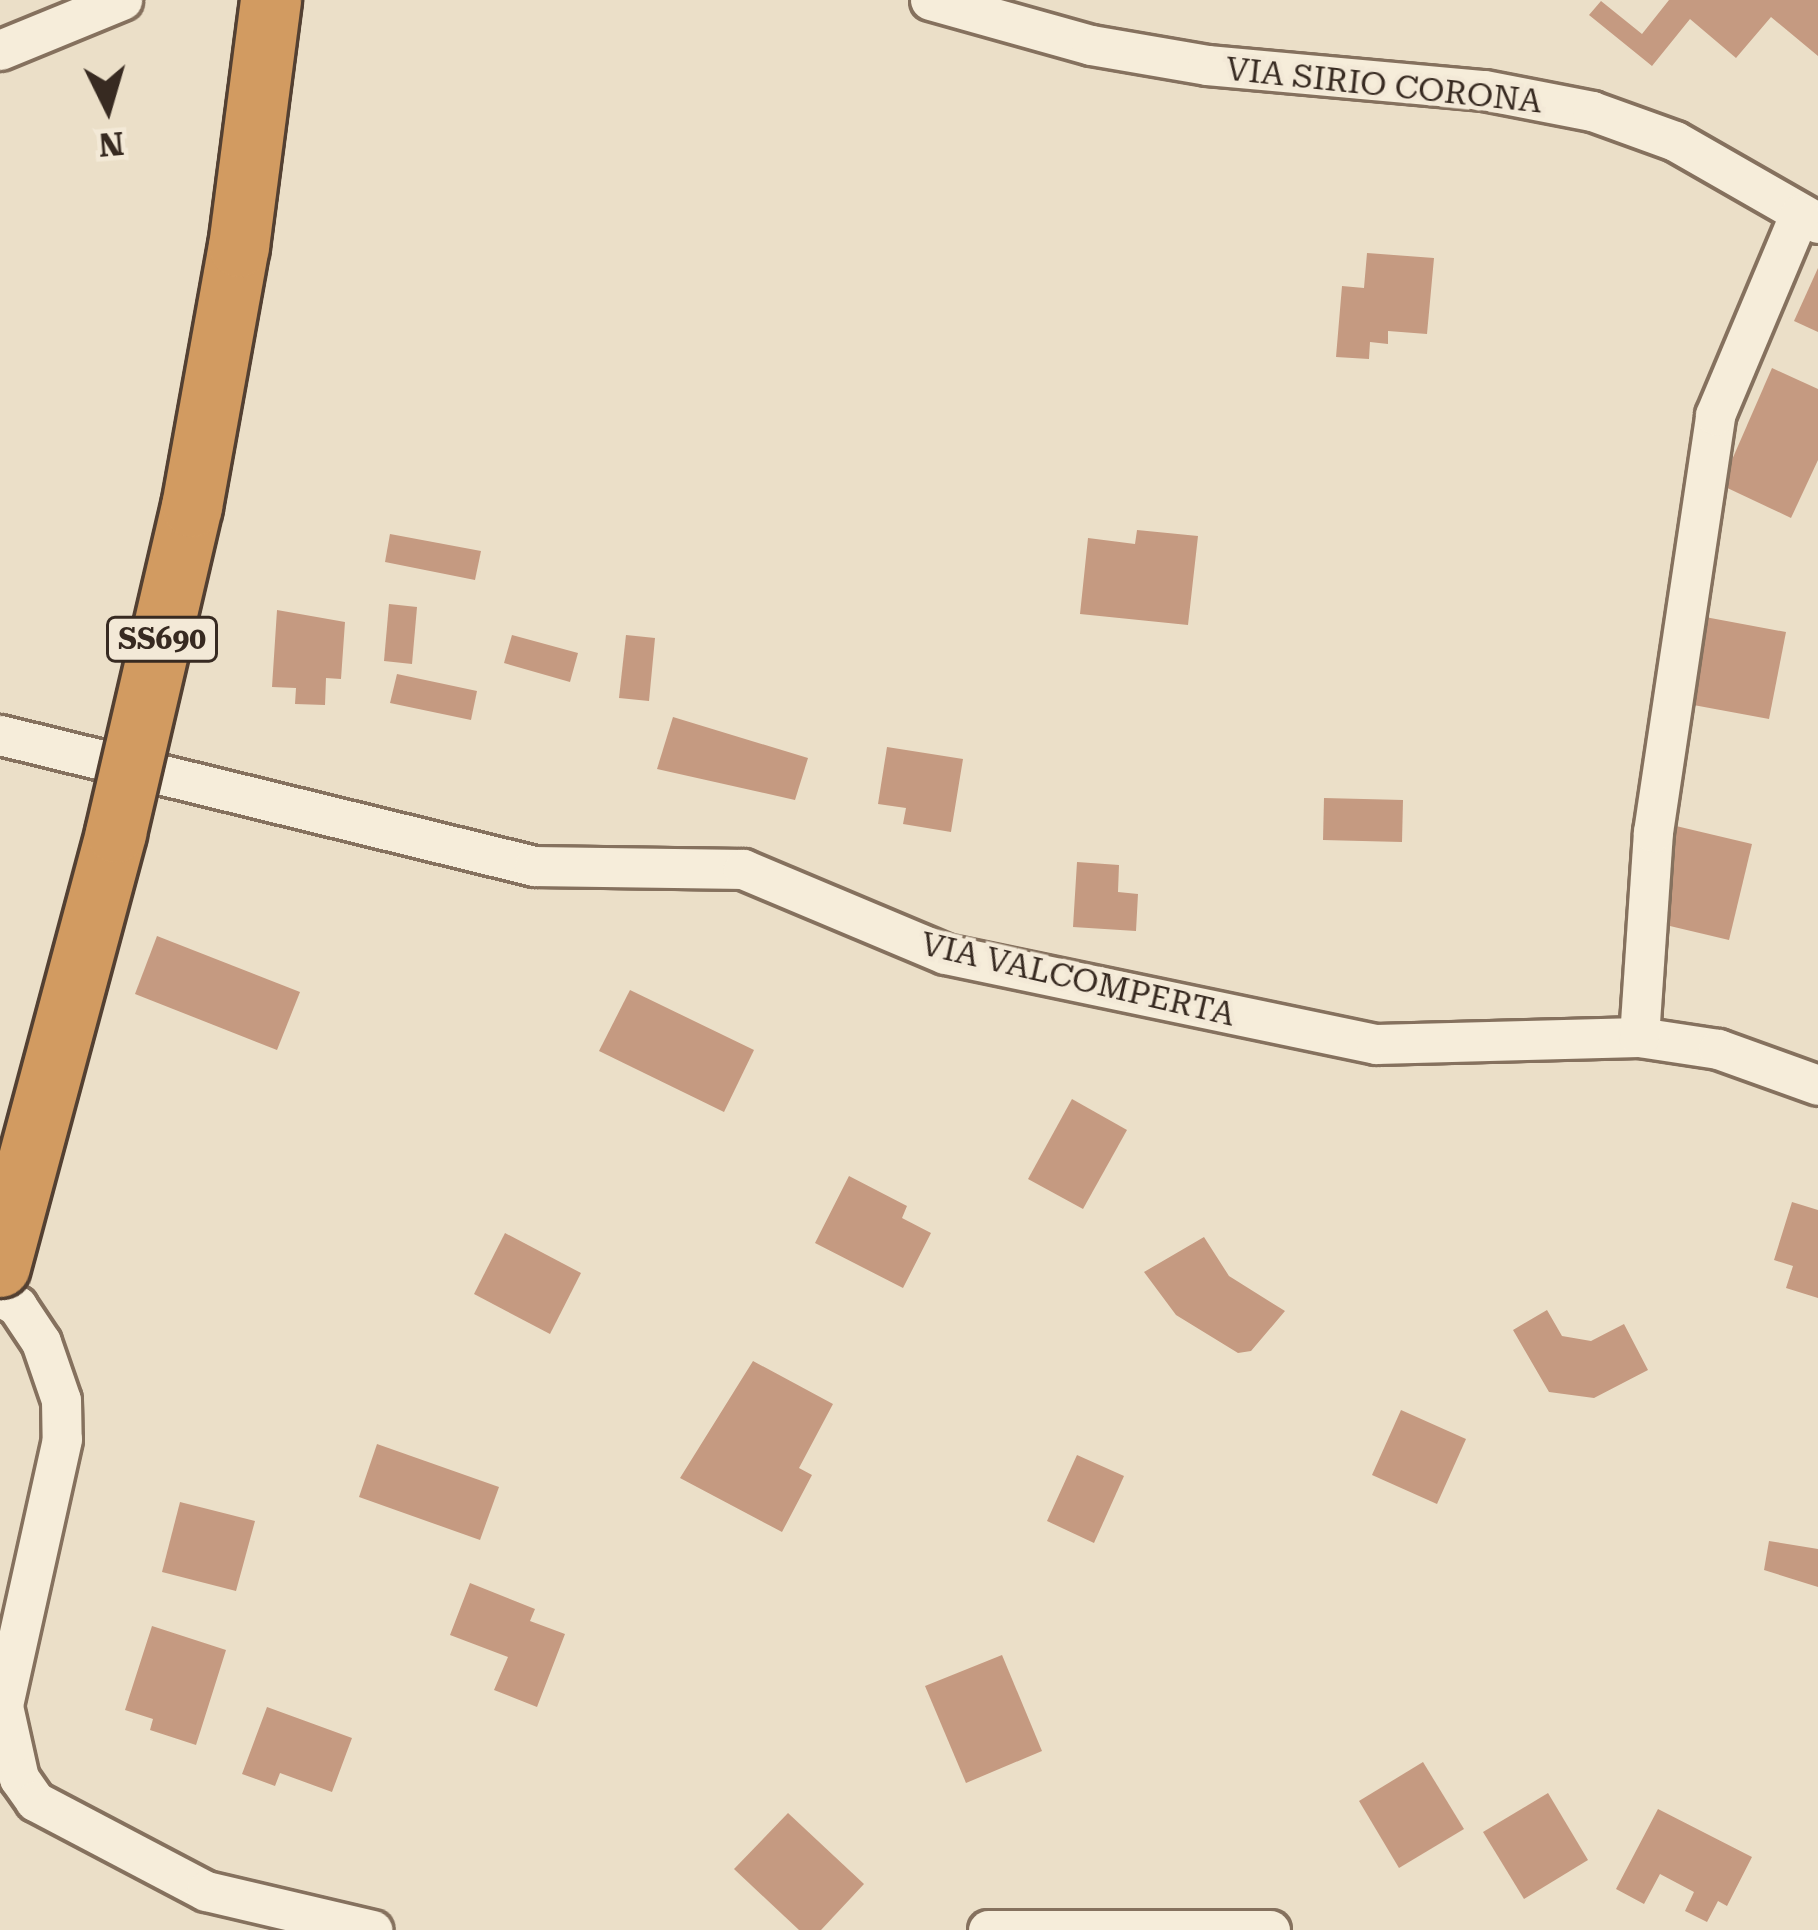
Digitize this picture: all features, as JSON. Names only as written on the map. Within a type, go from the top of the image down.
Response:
[{"type":"highway","name":"SS690","points":[[0,1267],[116,833],[192,507],[239,247],[271,0]]},
{"type":"street","points":[[0,50],[122,0]]},
{"type":"street","name":"VIA SIRIO CORONA","points":[[930,0],[1091,45],[1207,65],[1484,91],[1592,111],[1675,141],[1809,219]]},
{"type":"street","points":[[1639,1037],[1653,832],[1714,416],[1809,219]]},
{"type":"street","name":"VIA VALCOMPERTA","points":[[0,736],[534,866],[743,869],[945,954],[1376,1044],[1639,1037],[1718,1049],[1818,1085]]},
{"type":"street","points":[[0,1296],[17,1306],[41,1342],[61,1400],[62,1439],[3,1706],[19,1778],[35,1801],[206,1891],[372,1930]]},
{"type":"street","points":[[988,1930],[1270,1930]]},
{"type":"building","points":[[1669,0],[1818,0],[1818,56],[1771,17],[1736,58],[1690,19],[1652,66],[1589,15],[1601,1],[1642,34]]},
{"type":"building","points":[[1367,253],[1434,258],[1427,334],[1388,331],[1388,344],[1370,342],[1369,359],[1336,357],[1342,286],[1364,288]]},
{"type":"building","points":[[1818,268],[1818,332],[1794,321]]},
{"type":"building","points":[[1772,368],[1818,389],[1818,460],[1791,518],[1721,485]]},
{"type":"building","points":[[1137,530],[1198,536],[1188,625],[1080,614],[1088,538],[1135,544]]},
{"type":"building","points":[[390,534],[481,551],[475,580],[385,562]]},
{"type":"building","points":[[389,604],[417,607],[412,664],[384,661]]},
{"type":"building","points":[[277,610],[345,622],[341,679],[326,678],[325,705],[295,704],[296,688],[272,687]]},
{"type":"building","points":[[1705,617],[1786,632],[1769,719],[1688,704]]},
{"type":"building","points":[[512,635],[578,653],[570,682],[504,663]]},
{"type":"building","points":[[626,635],[655,638],[649,701],[619,698]]},
{"type":"building","points":[[397,674],[477,691],[471,720],[390,703]]},
{"type":"building","points":[[673,717],[808,758],[795,800],[657,769]]},
{"type":"building","points":[[887,747],[963,759],[951,832],[903,824],[906,808],[878,804]]},
{"type":"building","points":[[1324,798],[1403,800],[1402,842],[1323,840]]},
{"type":"building","points":[[1676,826],[1752,844],[1729,940],[1653,922]]},
{"type":"building","points":[[1077,862],[1119,865],[1118,892],[1138,894],[1136,931],[1073,927]]},
{"type":"building","points":[[157,936],[300,992],[277,1050],[135,994]]},
{"type":"building","points":[[630,990],[754,1050],[724,1112],[599,1051]]},
{"type":"building","points":[[1072,1099],[1127,1130],[1083,1209],[1028,1179]]},
{"type":"building","points":[[849,1176],[907,1206],[902,1218],[931,1233],[903,1288],[815,1243]]},
{"type":"building","points":[[1792,1202],[1818,1210],[1818,1298],[1786,1288],[1793,1266],[1774,1260]]},
{"type":"building","points":[[505,1233],[581,1273],[550,1334],[474,1294]]},
{"type":"building","points":[[1204,1237],[1229,1276],[1285,1311],[1251,1351],[1238,1353],[1176,1315],[1144,1272]]},
{"type":"building","points":[[1547,1310],[1562,1336],[1591,1341],[1624,1324],[1648,1370],[1594,1398],[1549,1392],[1513,1330]]},
{"type":"building","points":[[753,1361],[833,1404],[799,1468],[812,1475],[782,1532],[680,1478]]},
{"type":"building","points":[[1401,1410],[1466,1439],[1437,1504],[1372,1475]]},
{"type":"building","points":[[377,1444],[499,1487],[480,1540],[359,1497]]},
{"type":"building","points":[[1077,1455],[1124,1476],[1094,1543],[1047,1521]]},
{"type":"building","points":[[180,1502],[255,1521],[236,1591],[162,1572]]},
{"type":"building","points":[[1769,1541],[1818,1549],[1818,1587],[1764,1570]]},
{"type":"building","points":[[470,1583],[535,1609],[530,1621],[565,1634],[537,1707],[494,1690],[508,1657],[450,1635]]},
{"type":"building","points":[[152,1626],[226,1650],[196,1745],[150,1730],[153,1719],[125,1710]]},
{"type":"building","points":[[1002,1655],[1042,1751],[966,1783],[925,1686]]},
{"type":"building","points":[[267,1707],[352,1738],[332,1792],[280,1773],[275,1786],[242,1774]]},
{"type":"building","points":[[1423,1762],[1464,1829],[1399,1868],[1359,1801]]},
{"type":"building","points":[[1548,1793],[1588,1860],[1524,1899],[1483,1832]]},
{"type":"building","points":[[1658,1809],[1752,1857],[1727,1906],[1718,1901],[1707,1922],[1685,1911],[1694,1892],[1660,1874],[1644,1904],[1616,1889]]},
{"type":"building","points":[[788,1813],[864,1884],[821,1930],[799,1930],[734,1869]]}]
